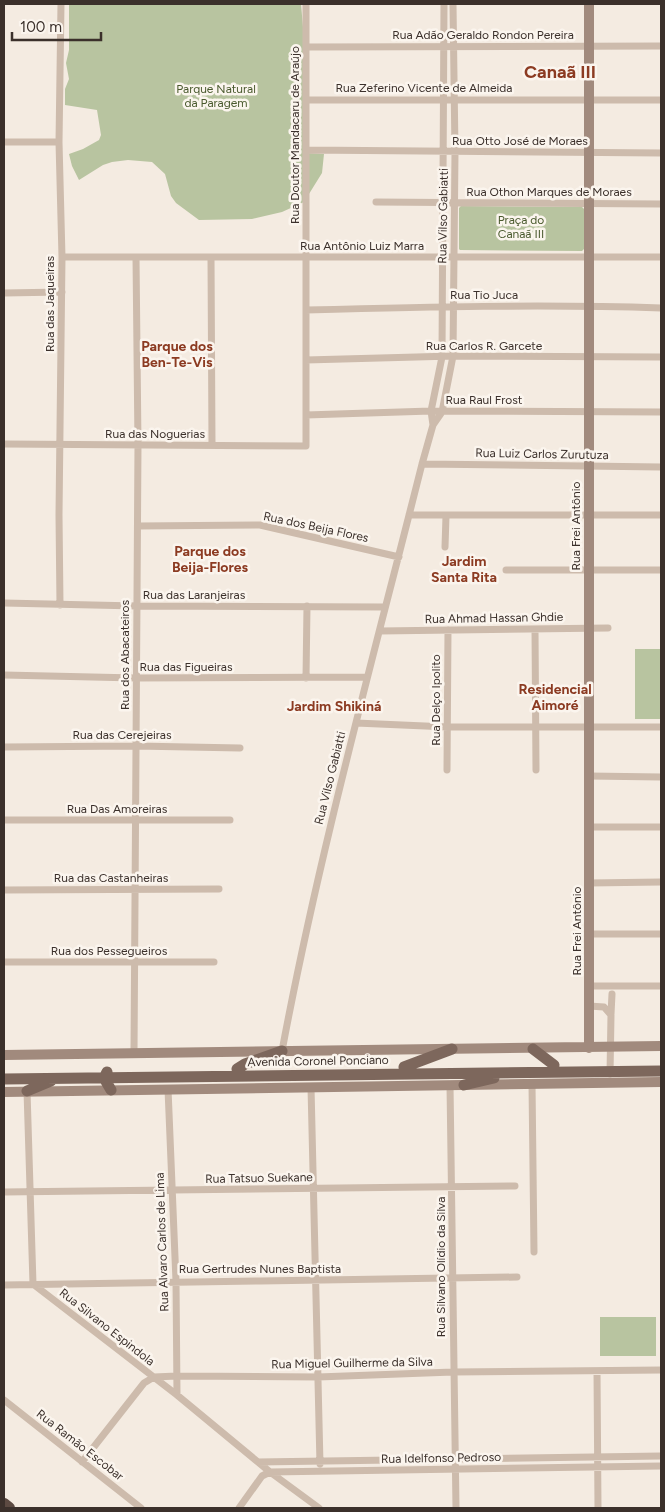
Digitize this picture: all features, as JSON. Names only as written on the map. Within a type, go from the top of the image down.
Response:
[{"type":"highway","points":[[4,1504],[9,1508]]},
{"type":"main road","name":"Rua Frei Antônio","points":[[589,4],[589,1048]]},
{"type":"main road","points":[[4,1054],[661,1046]]},
{"type":"main road","points":[[533,1049],[554,1065]]},
{"type":"main road","points":[[404,1067],[452,1050]]},
{"type":"main road","points":[[4,1079],[231,1069],[282,1051]]},
{"type":"main road","name":"Avenida Coronel Ponciano","points":[[231,1069],[554,1065],[610,1073],[661,1064]]},
{"type":"main road","points":[[464,1085],[515,1072],[585,1068]]},
{"type":"main road","points":[[4,1092],[532,1084],[610,1073],[661,1071]]},
{"type":"main road","points":[[4,1072],[106,1074]]},
{"type":"main road","name":"Avenida Coronel Ponciano","points":[[106,1074],[168,1077],[515,1072]]},
{"type":"main road","points":[[610,1073],[661,1082]]},
{"type":"main road","points":[[106,1074],[111,1090]]},
{"type":"main road","points":[[27,1091],[58,1078]]},
{"type":"street","name":"Rua das Jaqueiras","points":[[60,605],[61,4]]},
{"type":"street","name":"Rua Doutor Mandacaru de Araújo","points":[[306,4],[306,446]]},
{"type":"street","name":"Rua Vilso Gabiatti","points":[[433,425],[431,411],[442,357],[444,4]]},
{"type":"street","name":"Rua Vilso Gabiatti","points":[[282,1051],[299,963],[331,819],[422,464],[433,425],[442,412],[453,356],[455,99],[453,4]]},
{"type":"street","name":"Rua Adão Geraldo Rondon Pereira","points":[[306,47],[661,46]]},
{"type":"street","name":"Rua Zeferino Vicente de Almeida","points":[[306,100],[661,100]]},
{"type":"street","points":[[4,142],[60,142]]},
{"type":"street","name":"Rua Otto José de Moraes","points":[[306,150],[661,153]]},
{"type":"street","name":"Rua Othon Marques de Moraes","points":[[376,202],[661,204]]},
{"type":"street","name":"Rua Antônio Luiz Marra","points":[[62,257],[661,257]]},
{"type":"street","name":"Rua dos Abacateiros","points":[[134,1053],[138,526],[136,257]]},
{"type":"street","points":[[210,257],[212,445]]},
{"type":"street","points":[[4,293],[62,292]]},
{"type":"street","name":"Rua Tio Juca","points":[[306,310],[443,306],[661,308]]},
{"type":"street","name":"Rua Carlos R. Garcete","points":[[306,360],[453,356],[661,357]]},
{"type":"street","name":"Rua Raul Frost","points":[[306,415],[431,411],[661,412]]},
{"type":"street","name":"Rua das Noguerias","points":[[4,444],[306,446]]},
{"type":"street","name":"Rua Luiz Carlos Zurutuza","points":[[422,464],[661,467]]},
{"type":"street","points":[[409,515],[661,515]]},
{"type":"street","points":[[445,547],[446,516]]},
{"type":"street","name":"Rua dos Beija Flores","points":[[138,526],[260,525],[399,557]]},
{"type":"street","points":[[506,570],[661,570]]},
{"type":"street","name":"Rua das Laranjeiras","points":[[4,603],[137,606],[385,607]]},
{"type":"street","points":[[306,678],[307,606]]},
{"type":"street","name":"Rua Ahmad Hassan Ghdie","points":[[380,631],[608,628]]},
{"type":"street","points":[[535,629],[536,770]]},
{"type":"street","name":"Rua Delço Ipolito","points":[[447,770],[448,630]]},
{"type":"street","name":"Rua das Figueiras","points":[[4,675],[136,678],[368,677]]},
{"type":"street","points":[[356,722],[448,726],[661,727]]},
{"type":"street","name":"Rua das Cerejeiras","points":[[4,747],[136,746],[240,748]]},
{"type":"street","points":[[589,776],[661,777]]},
{"type":"street","name":"Rua Das Amoreiras","points":[[4,820],[230,820]]},
{"type":"street","points":[[589,828],[661,827]]},
{"type":"street","points":[[589,883],[661,882]]},
{"type":"street","name":"Rua das Castanheiras","points":[[4,890],[219,889]]},
{"type":"street","points":[[589,934],[661,934]]},
{"type":"street","name":"Rua dos Pessegueiros","points":[[4,962],[214,962]]},
{"type":"street","points":[[589,986],[661,986]]},
{"type":"street","points":[[610,1073],[609,1048],[612,994]]},
{"type":"street","points":[[589,1006],[604,1007],[611,1015]]},
{"type":"street","points":[[532,1084],[534,1252]]},
{"type":"street","name":"Rua Silvano Olídio da Silva","points":[[450,1085],[456,1508]]},
{"type":"street","points":[[311,1087],[321,1471]]},
{"type":"street","name":"Rua Alvaro Carlos de Lima","points":[[168,1089],[176,1281],[177,1395]]},
{"type":"street","points":[[27,1091],[33,1284]]},
{"type":"street","name":"Rua Tatsuo Suekane","points":[[4,1192],[516,1186]]},
{"type":"street","name":"Rua Gertrudes Nunes Baptista","points":[[4,1285],[517,1277]]},
{"type":"street","name":"Rua Silvano Espindola","points":[[33,1284],[177,1395],[270,1472],[319,1508]]},
{"type":"street","name":"Rua Miguel Guilherme da Silva","points":[[154,1378],[177,1376],[318,1377],[453,1372],[661,1370]]},
{"type":"street","points":[[597,1371],[598,1508]]},
{"type":"street","points":[[82,1462],[144,1383],[154,1378]]},
{"type":"street","name":"Rua Ramão Escobar","points":[[4,1400],[142,1508]]},
{"type":"street","name":"Rua Idelfonso Pedroso","points":[[258,1462],[661,1456]]},
{"type":"street","name":"Rua Idelfonso Pedroso","points":[[270,1472],[661,1466]]},
{"type":"street","points":[[239,1508],[262,1476],[270,1472]]},
{"type":"green space","name":"Parque Natural da Paragem","points":[[69,4],[301,4],[305,50],[306,153],[324,154],[322,173],[304,202],[282,212],[252,219],[199,220],[176,203],[171,196],[165,174],[152,162],[128,160],[112,162],[103,165],[79,180],[72,166],[69,154],[99,140],[101,135],[97,110],[65,105],[65,89],[69,79],[66,63],[69,50]]},
{"type":"green space","name":"Praça do Canaã III","points":[[461,206],[582,207],[584,209],[584,249],[582,251],[460,250],[459,208]]},
{"type":"green space","points":[[635,649],[661,649],[661,719],[635,719]]},
{"type":"green space","points":[[600,1317],[656,1317],[656,1356],[600,1356]]},
{"type":"district","name":"Canaã III","points":[[560,72]]},
{"type":"district","name":"Parque dos Ben-Te-Vis","points":[[177,354]]},
{"type":"district","name":"Parque dos Beija-Flores","points":[[210,560]]},
{"type":"district","name":"Jardim Santa Rita","points":[[464,570]]},
{"type":"district","name":"Residencial Aimoré","points":[[555,698]]},
{"type":"district","name":"Jardim Shikiná","points":[[334,706]]}]
